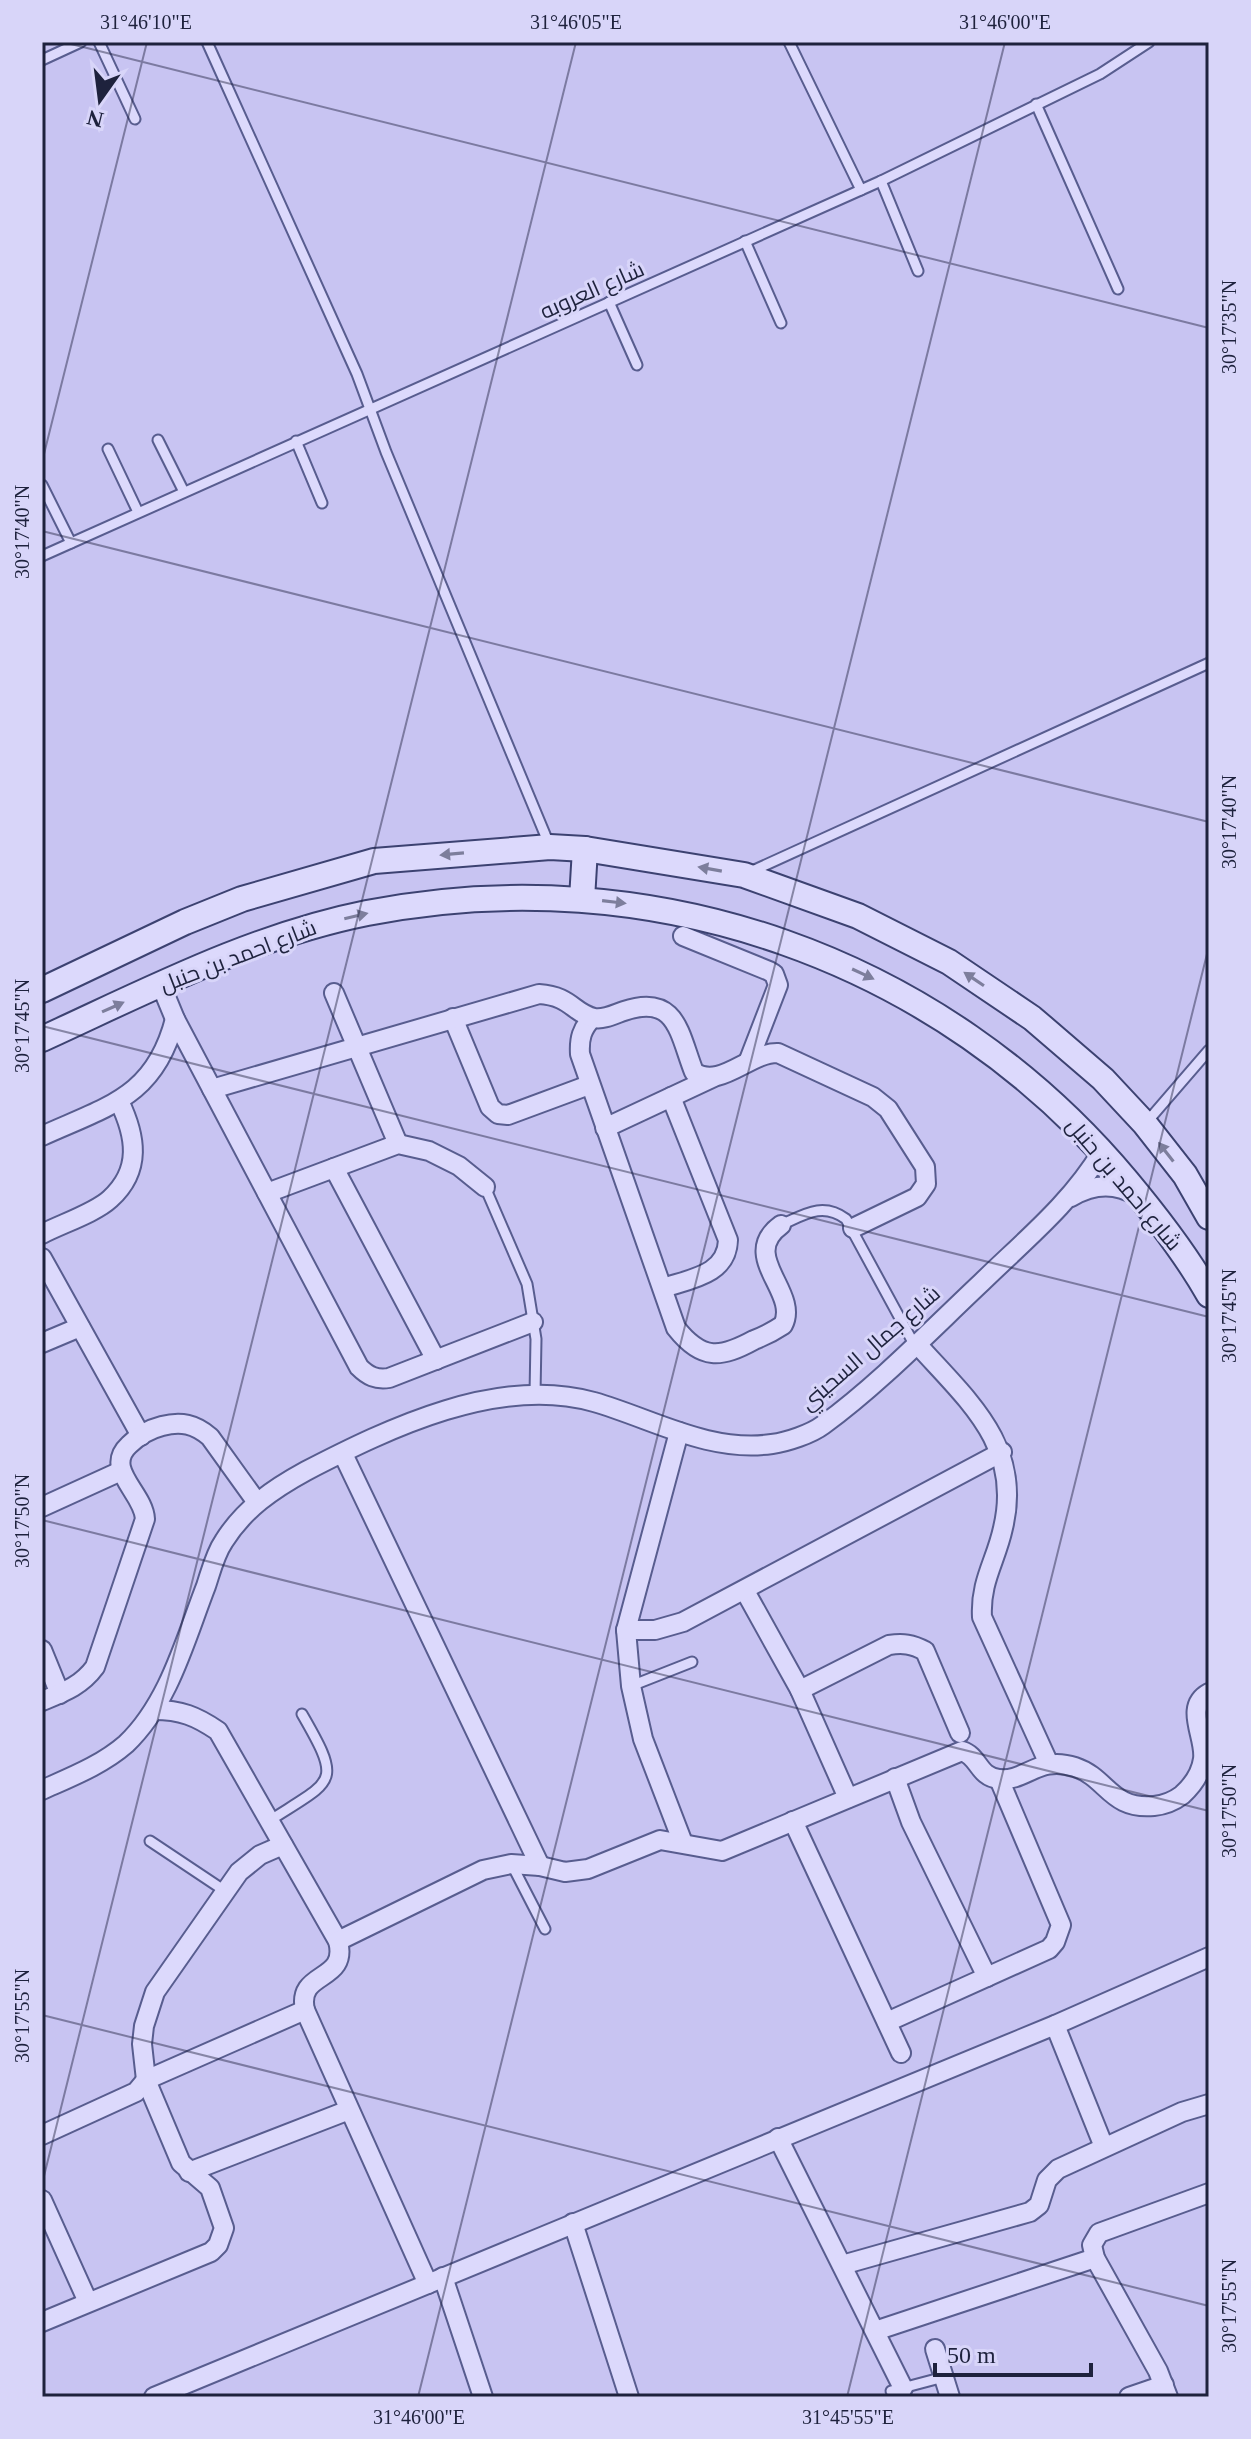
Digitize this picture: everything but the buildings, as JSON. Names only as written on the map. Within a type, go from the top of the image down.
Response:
[{"type":"street","name":"شارع احمد بن حنبل","points":[[42,990],[185,922],[242,899],[374,861],[550,847],[585,849],[744,875],[858,916],[949,962],[1032,1018],[1103,1079],[1145,1124],[1185,1175],[1209,1217]]},
{"type":"street","points":[[582,899],[585,849]]},
{"type":"street","name":"شارع احمد بن حنبل","points":[[42,1039],[262,942],[365,913],[471,898],[516,897],[582,899],[685,913],[752,930],[818,954],[881,982],[953,1024],[997,1056],[1039,1090],[1102,1151],[1191,1263],[1209,1295]]},
{"type":"street","points":[[683,936],[774,974],[778,985],[749,1060]]},
{"type":"street","points":[[161,985],[175,1019],[359,1367],[365,1373],[372,1377],[389,1378],[533,1322]]},
{"type":"street","points":[[334,993],[398,1144]]},
{"type":"street","points":[[212,1089],[539,994],[566,999],[592,1018],[600,1019],[646,1005],[666,1011],[673,1018],[694,1072],[703,1077],[714,1077]]},
{"type":"street","points":[[453,1018],[490,1107],[498,1114],[508,1115],[589,1085]]},
{"type":"street","points":[[592,1018],[579,1040],[589,1085],[676,1328],[686,1341],[699,1350],[715,1354],[731,1353],[779,1328],[785,1321],[786,1311],[765,1248],[768,1238],[781,1225]]},
{"type":"street","points":[[42,1136],[119,1101],[140,1086],[157,1066],[169,1044],[175,1019]]},
{"type":"street","points":[[605,1128],[749,1060],[771,1053],[785,1055],[873,1097],[888,1109],[925,1167],[926,1184],[917,1197],[853,1228]]},
{"type":"street","points":[[663,1288],[710,1272],[724,1259],[728,1240],[671,1097]]},
{"type":"street","points":[[42,1234],[108,1201],[126,1180],[134,1154],[132,1127],[119,1101]]},
{"type":"street","points":[[267,1193],[398,1144],[429,1151],[459,1166],[485,1187]]},
{"type":"street","points":[[1066,1201],[1102,1151]]},
{"type":"street","points":[[334,1168],[436,1360]]},
{"type":"street","points":[[1066,1201],[1087,1189],[1104,1185],[1125,1189],[1143,1201]]},
{"type":"street","name":"شارع جمال السحيني","points":[[42,1790],[88,1770],[125,1744],[154,1710],[172,1674],[222,1543],[256,1501],[305,1472],[416,1419],[500,1397],[535,1394],[592,1402],[726,1446],[775,1444],[820,1427],[916,1345],[1066,1201]]},
{"type":"street","points":[[42,1258],[141,1436]]},
{"type":"street","points":[[42,1343],[80,1327]]},
{"type":"street","points":[[916,1345],[985,1420],[1002,1452],[1009,1487],[1008,1504],[1001,1538],[981,1595],[982,1617],[1049,1764]]},
{"type":"street","points":[[42,1701],[86,1680],[95,1667],[143,1526],[145,1510],[121,1471],[124,1450],[158,1427],[177,1423],[200,1429],[210,1437],[256,1501]]},
{"type":"street","points":[[679,1432],[626,1630],[631,1686],[643,1739],[683,1843]]},
{"type":"street","points":[[626,1630],[655,1630],[683,1622],[1002,1452]]},
{"type":"street","points":[[343,1454],[540,1866]]},
{"type":"street","points":[[42,1507],[121,1471]]},
{"type":"street","points":[[745,1591],[800,1690],[848,1798]]},
{"type":"street","points":[[800,1690],[889,1645],[914,1645],[925,1651],[960,1733]]},
{"type":"street","points":[[42,1650],[60,1694]]},
{"type":"street","points":[[338,1941],[483,1870],[511,1864],[565,1872],[588,1869],[660,1840],[722,1851],[962,1751],[973,1756],[980,1771],[999,1779],[1049,1764],[1077,1768],[1123,1802],[1142,1807],[1161,1805],[1174,1800],[1193,1784],[1202,1767],[1205,1747],[1195,1717],[1202,1697],[1209,1693]]},
{"type":"street","points":[[154,1710],[175,1710],[196,1716],[218,1731],[338,1941],[337,1964],[309,1983],[303,2001],[305,2010],[349,2110],[435,2280],[483,2397]]},
{"type":"street","points":[[895,1778],[911,1822],[987,1977]]},
{"type":"street","points":[[887,2022],[1049,1949],[1055,1942],[1061,1925],[999,1779]]},
{"type":"street","points":[[793,1821],[901,2053]]},
{"type":"street","points":[[42,2322],[211,2252],[218,2245],[224,2228],[214,2196],[205,2182],[181,2163],[146,2080],[142,2044],[148,2009],[155,1992],[225,1891],[239,1872],[260,1855],[283,1845]]},
{"type":"street","points":[[154,2397],[1055,2025],[1209,1957]]},
{"type":"street","points":[[42,2135],[136,2092],[146,2080],[305,2010]]},
{"type":"street","points":[[1055,2025],[1104,2147]]},
{"type":"street","points":[[842,2265],[1030,2212],[1039,2205],[1047,2180],[1058,2169],[1182,2112],[1209,2104]]},
{"type":"street","points":[[189,2172],[349,2110]]},
{"type":"street","points":[[778,2138],[875,2331],[897,2389]]},
{"type":"street","points":[[1129,2397],[1166,2391],[1095,2258],[1092,2245],[1099,2233],[1209,2193]]},
{"type":"street","points":[[42,2200],[88,2302]]},
{"type":"street","points":[[573,2223],[629,2397]]},
{"type":"street","points":[[875,2331],[1095,2258]]},
{"type":"street","points":[[935,2349],[950,2397]]},
{"type":"lane","points":[[42,60],[81,42]]},
{"type":"lane","points":[[99,42],[135,119]]},
{"type":"lane","points":[[207,42],[370,408],[550,847]]},
{"type":"lane","points":[[789,42],[861,190]]},
{"type":"lane","name":"شارع العروبه","points":[[42,556],[881,181],[1100,74],[1149,42]]},
{"type":"lane","points":[[1036,104],[1118,289]]},
{"type":"lane","points":[[881,181],[918,271]]},
{"type":"lane","points":[[745,241],[781,323]]},
{"type":"lane","points":[[609,302],[637,365]]},
{"type":"lane","points":[[158,440],[184,492]]},
{"type":"lane","points":[[296,441],[322,503]]},
{"type":"lane","points":[[108,449],[138,512]]},
{"type":"lane","points":[[42,485],[71,543]]},
{"type":"lane","points":[[744,875],[1209,663]]},
{"type":"lane","points":[[1145,1124],[1209,1050]]},
{"type":"lane","points":[[485,1187],[527,1284],[536,1339],[535,1394]]},
{"type":"lane","points":[[781,1225],[815,1209],[826,1209],[846,1219],[916,1345]]},
{"type":"lane","points":[[631,1686],[692,1662]]},
{"type":"lane","points":[[269,1821],[322,1786],[329,1771],[325,1754],[302,1714]]},
{"type":"lane","points":[[150,1841],[225,1891]]},
{"type":"lane","points":[[511,1864],[545,1929]]},
{"type":"lane","points":[[897,2389],[944,2377]]}]
